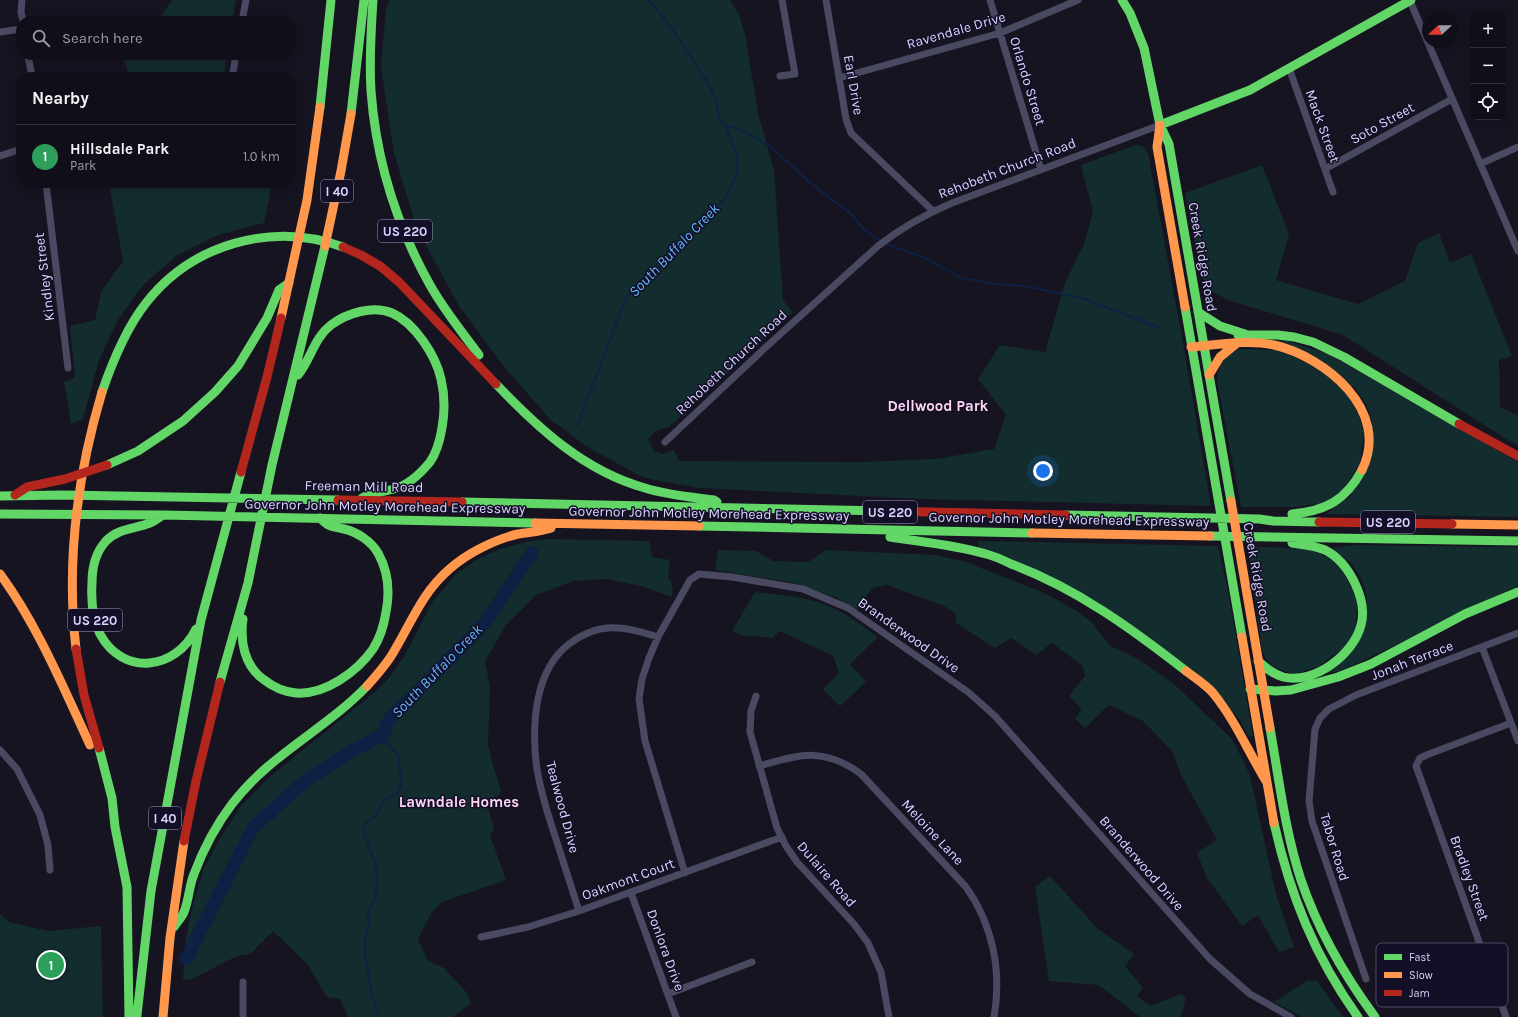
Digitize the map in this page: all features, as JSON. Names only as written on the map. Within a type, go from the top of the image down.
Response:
[{"type":"main road","name":"I 40","points":[[137,1017],[151,891],[201,620],[267,377],[307,200],[326,69],[331,0]]},
{"type":"main road","name":"I 40","points":[[163,1017],[171,932],[182,857],[196,782],[214,704],[248,582],[272,466],[294,379],[342,169],[357,70],[364,0]]},
{"type":"main road","name":"US 220","points":[[373,0],[370,59],[371,91],[376,128],[385,171],[393,200],[405,232],[424,272],[443,305],[486,363],[536,424],[574,454],[593,466],[634,486],[676,495],[714,500],[728,508]]},
{"type":"main road","name":"Creek Ridge Road","points":[[1122,0],[1130,13],[1144,48],[1160,125],[1169,144],[1286,821],[1302,880],[1314,914],[1328,945],[1356,992],[1375,1017]]},
{"type":"main road","name":"Rehobeth Church Road","points":[[1160,125],[1250,90],[1410,0]]},
{"type":"main road","name":"Creek Ridge Road","points":[[1160,125],[1157,147],[1266,781],[1282,860],[1292,894],[1306,929],[1322,962],[1358,1017]]},
{"type":"main road","points":[[129,1017],[127,887],[112,801],[77,660],[72,597],[72,566],[75,523],[81,481],[96,414],[122,343],[144,305],[157,290],[183,267],[214,249],[244,240],[278,235],[315,239],[345,247],[378,265],[405,286],[536,424]]},
{"type":"main road","points":[[15,495],[27,487],[65,479],[99,468],[138,451],[184,420],[215,392],[238,366],[267,318],[279,290],[289,283]]},
{"type":"main road","points":[[294,379],[305,368],[314,346],[322,334],[338,321],[357,313],[380,311],[389,312],[397,316],[423,339],[429,348],[444,389],[443,417],[439,442],[435,452],[430,461],[411,480],[399,487],[370,493],[358,500]]},
{"type":"main road","points":[[1198,312],[1215,325],[1224,329],[1245,334]]},
{"type":"main road","points":[[1203,342],[1258,333],[1278,334],[1302,339],[1334,352],[1518,456]]},
{"type":"main road","points":[[1190,343],[1251,342],[1274,345],[1302,354],[1336,374],[1350,392],[1363,414],[1368,432],[1369,451],[1367,461],[1361,474],[1348,493],[1321,509],[1304,513],[1272,514],[1259,518]]},
{"type":"main road","points":[[1209,375],[1218,357],[1224,351],[1238,343]]},
{"type":"main road","name":"Freeman Mill Road","points":[[0,496],[96,495],[728,508]]},
{"type":"main road","name":"Governor John Motley Morehead Expressway","points":[[728,508],[1259,518],[1273,521],[1518,525]]},
{"type":"main road","points":[[0,514],[164,515]]},
{"type":"main road","name":"US 220","points":[[164,515],[149,524],[121,530],[112,535],[100,548],[95,559],[92,575],[91,594],[95,621],[103,638],[113,651],[122,657],[143,664],[165,660],[181,649],[188,642],[201,620]]},
{"type":"main road","name":"Governor John Motley Morehead Expressway","points":[[164,515],[880,530],[1518,540]]},
{"type":"main road","points":[[248,582],[249,588],[242,626],[242,644],[250,666],[256,673],[273,686],[291,694],[315,692],[348,674],[366,658],[378,639],[383,627],[388,604],[388,581],[379,553],[362,537],[344,529],[330,527],[320,518]]},
{"type":"main road","points":[[171,932],[184,912],[188,894],[202,857],[218,826],[232,804],[254,779],[284,753],[340,710],[381,671],[392,655],[425,596],[438,581],[461,560],[492,543],[513,535],[546,531],[561,524]]},
{"type":"main road","points":[[880,530],[890,538],[939,544],[986,554],[1021,567],[1072,591],[1115,618],[1212,692],[1239,730],[1250,754],[1266,781]]},
{"type":"main road","points":[[1258,661],[1270,672],[1288,679],[1300,678],[1316,673],[1334,663],[1348,650],[1361,627],[1362,614],[1362,603],[1359,590],[1341,562],[1331,553],[1311,546],[1287,543],[1263,537]]},
{"type":"main road","points":[[0,574],[16,596],[88,738],[114,818]]},
{"type":"main road","points":[[1250,689],[1264,691],[1291,690],[1338,677],[1371,664],[1465,614],[1518,592]]},
{"type":"street","points":[[22,0],[22,16]]},
{"type":"street","points":[[243,16],[246,0]]},
{"type":"street","points":[[780,76],[795,74],[782,0]]},
{"type":"street","name":"Earl Drive","points":[[826,0],[846,119],[851,133],[934,211]]},
{"type":"street","name":"Orlando Street","points":[[990,0],[1041,169]]},
{"type":"street","name":"Ravendale Drive","points":[[839,78],[1000,33],[1078,0]]},
{"type":"street","points":[[1410,0],[1518,251]]},
{"type":"street","points":[[0,32],[16,30]]},
{"type":"street","points":[[29,60],[31,72]]},
{"type":"street","points":[[233,72],[235,60]]},
{"type":"street","name":"Mack Street","points":[[1289,68],[1333,192]]},
{"type":"street","name":"Soto Street","points":[[1325,169],[1452,99]]},
{"type":"street","name":"Rehobeth Church Road","points":[[665,442],[772,342],[894,233],[934,211],[1160,125]]},
{"type":"street","points":[[1480,164],[1518,147]]},
{"type":"street","points":[[0,156],[16,151]]},
{"type":"street","name":"Kindley Street","points":[[47,188],[68,368]]},
{"type":"street","name":"Branderwood Drive","points":[[685,873],[645,741],[639,699],[642,679],[649,658],[658,637],[690,580],[699,574],[732,577],[803,588],[848,608],[968,692],[995,716],[1210,959],[1250,994],[1291,1017]]},
{"type":"street","name":"Tealwood Drive","points":[[579,911],[540,784],[536,762],[536,717],[539,695],[546,674],[555,659],[563,648],[579,636],[600,629],[619,627],[638,630],[658,637]]},
{"type":"street","name":"Jonah Terrace","points":[[1320,718],[1329,709],[1356,695],[1518,633]]},
{"type":"street","points":[[1482,648],[1518,741]]},
{"type":"street","name":"Dulaire Road","points":[[756,696],[749,721],[751,740],[782,837],[791,854],[804,871],[854,924],[868,943],[877,960],[882,977],[889,1017]]},
{"type":"street","name":"Tabor Road","points":[[1320,718],[1315,729],[1312,760],[1309,800],[1312,821],[1366,979]]},
{"type":"street","name":"Bradley Street","points":[[1479,943],[1416,766],[1420,758],[1511,723]]},
{"type":"street","points":[[0,750],[17,769],[40,815],[48,845],[50,870]]},
{"type":"street","name":"Meloine Lane","points":[[759,766],[793,756],[808,754],[819,755],[842,762],[853,768],[866,780],[966,887],[978,906],[988,931],[996,972],[997,993],[994,1017]]},
{"type":"street","name":"Oakmont Court","points":[[481,937],[528,927],[579,911],[782,837]]},
{"type":"street","name":"Donlora Drive","points":[[631,893],[676,1017]]},
{"type":"street","points":[[668,994],[752,962]]},
{"type":"street","points":[[243,982],[243,1017]]},
{"type":"street","name":"Bradley Street","points":[[1502,1007],[1506,1017]]},
{"type":"green space","points":[[172,0],[236,0],[233,16],[161,16]]},
{"type":"green space","points":[[390,0],[730,0],[739,14],[745,35],[758,113],[774,170],[783,300],[793,312],[669,427],[655,431],[648,440],[654,451],[664,454],[674,449],[679,461],[862,462],[936,459],[994,449],[1006,415],[978,379],[1000,345],[1045,352],[1065,283],[1084,244],[1093,212],[1081,165],[1136,145],[1144,147],[1148,153],[1211,506],[920,499],[700,488],[640,476],[586,446],[550,419],[505,368],[459,306],[417,229],[394,153],[381,67],[386,7]]},
{"type":"green space","points":[[124,60],[226,60],[225,72],[128,72]]},
{"type":"green space","points":[[1262,165],[1289,234],[1276,280],[1358,304],[1405,281],[1418,243],[1439,233],[1450,263],[1471,254],[1512,356],[1499,360],[1500,407],[1518,416],[1518,445],[1343,335],[1231,301],[1210,291],[1201,275],[1185,193]]},
{"type":"green space","points":[[110,188],[271,188],[264,223],[218,235],[176,256],[142,286],[118,320],[99,360],[83,419],[71,424],[64,382],[75,378],[70,326],[95,320],[101,292],[123,261]]},
{"type":"green space","points":[[1276,340],[1288,341],[1328,354],[1518,462],[1518,517],[1326,514],[1351,496],[1372,423],[1367,406],[1355,388]]},
{"type":"green space","points":[[1238,349],[1274,350],[1295,357],[1312,365],[1331,378],[1348,395],[1359,415],[1364,432],[1360,464],[1340,494],[1318,504],[1296,507],[1241,507],[1217,380],[1219,369],[1223,361]]},
{"type":"green space","points":[[548,539],[649,541],[652,557],[670,560],[668,578],[673,586],[672,597],[641,586],[606,579],[573,581],[536,595],[506,625],[485,661],[490,687],[488,744],[501,789],[500,795],[486,801],[494,829],[490,835],[506,880],[442,902],[432,912],[418,939],[428,961],[444,968],[467,993],[471,1003],[453,1017],[348,1017],[340,999],[327,997],[307,964],[273,931],[250,954],[237,956],[190,980],[183,979],[186,938],[193,904],[204,868],[219,840],[241,806],[267,779],[370,696],[388,679],[405,655],[433,601],[456,574],[478,559],[500,549],[526,542]]},
{"type":"green space","points":[[978,541],[1218,546],[1228,591],[1253,736],[1249,737],[1239,719],[1223,699],[1097,602],[978,548]]},
{"type":"green space","points":[[1355,545],[1518,547],[1518,586],[1358,663],[1336,672],[1323,673],[1334,667],[1367,603],[1365,588],[1359,575],[1351,563],[1335,551],[1334,547]]},
{"type":"green space","points":[[1248,547],[1302,549],[1320,553],[1338,564],[1357,596],[1356,622],[1351,636],[1342,649],[1318,667],[1294,674],[1273,667],[1265,657],[1262,650]]},
{"type":"green space","points":[[718,550],[756,551],[773,561],[808,562],[826,550],[936,555],[966,562],[1044,593],[1077,611],[1091,622],[1110,646],[1138,659],[1173,683],[1232,739],[1250,775],[1276,895],[1294,947],[1279,952],[1258,915],[1242,926],[1207,878],[1197,853],[1217,840],[1182,777],[1172,751],[1143,721],[1109,705],[1085,728],[1075,719],[1082,709],[1069,696],[1085,676],[1083,666],[1052,643],[1036,655],[1011,638],[995,648],[956,623],[955,613],[944,606],[887,585],[872,588],[857,610],[837,598],[795,583],[715,570]]},
{"type":"green space","points":[[755,592],[798,597],[829,606],[854,620],[878,637],[850,664],[866,682],[840,706],[823,689],[839,673],[833,656],[780,631],[772,638],[741,635],[732,631]]},
{"type":"green space","points":[[1050,876],[1098,929],[1134,954],[1125,966],[1143,988],[1137,996],[1150,1006],[1181,994],[1186,998],[1180,1017],[1140,1017],[1099,985],[1049,981],[1035,887]]},
{"type":"green space","points":[[0,914],[9,922],[48,931],[101,926],[103,1017],[0,1017]]},
{"type":"green space","points":[[1308,980],[1317,981],[1343,1017],[1302,1017],[1274,1002]]},
{"type":"waterway","name":"South Buffalo Creek","points":[[577,426],[626,298],[636,285],[669,259],[712,213],[727,195],[738,171],[737,155],[725,124],[720,120],[715,98],[708,83],[664,18],[648,0]]},
{"type":"waterway","points":[[725,125],[746,132],[771,147],[814,186],[851,214],[865,230],[880,241]]},
{"type":"waterway","points":[[884,243],[927,259],[961,278],[995,284],[1025,286],[1082,298],[1160,328]]},
{"type":"waterway","name":"South Buffalo Creek","points":[[186,959],[253,828],[306,780],[354,750],[384,734],[386,725],[393,715],[485,623],[532,553]]},
{"type":"waterway","points":[[379,1017],[371,991],[365,955],[365,940],[369,925],[368,913],[375,898],[378,879],[376,866],[363,831],[365,824],[376,815],[385,800],[397,794],[402,783],[398,755],[385,741],[384,734]]},
{"type":"traffic: fast","points":[[320,107],[331,0]]},
{"type":"traffic: fast","points":[[351,114],[364,0]]},
{"type":"traffic: fast","points":[[373,0],[370,80],[378,142],[390,191],[398,216],[418,263],[435,294],[479,355]]},
{"type":"traffic: fast","points":[[1122,0],[1130,13],[1144,48],[1160,125],[1169,144],[1231,501]]},
{"type":"traffic: fast","points":[[1160,125],[1250,90],[1411,0]]},
{"type":"traffic: fast","points":[[102,392],[110,369],[139,313],[146,303],[165,283],[186,266],[210,252],[235,243],[262,238],[289,236],[316,240],[343,247]]},
{"type":"traffic: fast","points":[[220,682],[248,583],[272,465],[325,246]]},
{"type":"traffic: fast","points":[[107,465],[138,451],[183,421],[215,392],[238,366],[267,318],[279,290],[289,283]]},
{"type":"traffic: fast","points":[[1185,307],[1242,637]]},
{"type":"traffic: fast","points":[[298,375],[320,336],[325,330],[345,317],[369,310],[392,313],[409,324],[423,341],[434,360],[442,385],[444,410],[440,437],[430,462],[404,485],[394,489],[374,493],[362,498]]},
{"type":"traffic: fast","points":[[1198,312],[1220,326],[1245,334]]},
{"type":"traffic: fast","points":[[1238,335],[1278,335],[1313,342],[1344,357],[1459,424]]},
{"type":"traffic: fast","points":[[496,384],[528,416],[563,446],[602,471],[653,490],[679,496],[714,500],[717,502]]},
{"type":"traffic: fast","points":[[1292,514],[1315,510],[1334,502],[1349,489],[1362,470]]},
{"type":"traffic: fast","points":[[137,1015],[151,891],[201,620],[241,472]]},
{"type":"traffic: fast","points":[[0,496],[63,495],[338,500]]},
{"type":"traffic: fast","points":[[462,502],[885,511]]},
{"type":"traffic: fast","points":[[0,514],[164,515],[535,523]]},
{"type":"traffic: fast","points":[[163,515],[150,523],[127,529],[116,534],[102,546],[95,561],[93,572],[92,602],[95,622],[100,634],[110,648],[122,657],[135,662],[149,663],[163,660],[176,653],[187,643],[196,629]]},
{"type":"traffic: fast","points":[[1066,515],[1259,519],[1273,521],[1319,522]]},
{"type":"traffic: fast","points":[[243,619],[243,644],[251,667],[267,682],[287,692],[307,693],[329,686],[349,674],[373,649],[378,640],[384,622],[388,597],[384,567],[378,553],[372,545],[363,538],[349,530],[326,524],[320,518]]},
{"type":"traffic: fast","points":[[699,526],[1032,533]]},
{"type":"traffic: fast","points":[[1210,536],[1518,541]]},
{"type":"traffic: fast","points":[[890,537],[974,551],[995,557],[1035,574],[1081,597],[1103,611],[1186,671]]},
{"type":"traffic: fast","points":[[1258,661],[1279,676],[1283,677],[1295,678],[1319,672],[1331,665],[1350,646],[1357,636],[1361,625],[1362,604],[1359,593],[1349,572],[1342,563],[1325,550],[1292,543]]},
{"type":"traffic: fast","points":[[1250,689],[1276,691],[1291,690],[1338,677],[1371,664],[1465,614],[1518,592]]},
{"type":"traffic: fast","points":[[174,927],[184,912],[192,879],[201,856],[215,829],[232,804],[247,786],[280,756],[334,716],[367,686]]},
{"type":"traffic: fast","points":[[1270,728],[1287,824],[1295,861],[1301,880],[1315,917],[1333,952],[1375,1017]]},
{"type":"traffic: fast","points":[[99,748],[112,798],[115,827],[127,887],[129,1017]]},
{"type":"traffic: fast","points":[[1274,823],[1280,850],[1296,900],[1306,924],[1329,972],[1358,1017]]},
{"type":"traffic: slow","points":[[281,318],[307,200],[320,107]]},
{"type":"traffic: slow","points":[[325,246],[341,171],[351,114]]},
{"type":"traffic: slow","points":[[1160,125],[1157,147],[1185,307]]},
{"type":"traffic: slow","points":[[1191,347],[1243,342],[1264,343],[1294,351],[1314,361],[1332,374],[1348,390],[1361,408],[1368,427],[1369,448],[1362,470]]},
{"type":"traffic: slow","points":[[1209,375],[1220,357],[1236,344]]},
{"type":"traffic: slow","points":[[76,649],[72,584],[76,519],[86,455],[102,392]]},
{"type":"traffic: slow","points":[[1231,501],[1270,728]]},
{"type":"traffic: slow","points":[[535,523],[699,526]]},
{"type":"traffic: slow","points":[[1452,524],[1518,525]]},
{"type":"traffic: slow","points":[[367,686],[390,657],[425,597],[443,575],[473,552],[499,540],[518,534],[551,528]]},
{"type":"traffic: slow","points":[[1032,533],[1210,536]]},
{"type":"traffic: slow","points":[[0,574],[14,594],[38,636],[60,679],[90,745]]},
{"type":"traffic: slow","points":[[1242,637],[1274,823]]},
{"type":"traffic: slow","points":[[1186,671],[1204,684],[1221,703],[1266,781]]},
{"type":"traffic: slow","points":[[163,1017],[170,938],[184,841]]},
{"type":"traffic: jam","points":[[343,247],[380,266],[399,282],[496,384]]},
{"type":"traffic: jam","points":[[241,472],[267,377],[281,318]]},
{"type":"traffic: jam","points":[[1459,424],[1518,456]]},
{"type":"traffic: jam","points":[[15,495],[27,487],[65,479],[107,465]]},
{"type":"traffic: jam","points":[[338,500],[462,502]]},
{"type":"traffic: jam","points":[[885,511],[1066,515]]},
{"type":"traffic: jam","points":[[1319,522],[1452,524]]},
{"type":"traffic: jam","points":[[76,649],[84,695],[99,748]]},
{"type":"traffic: jam","points":[[184,841],[196,781],[220,682]]},
{"type":"place","name":"Hillsdale Park","points":[[51,965]]},
{"type":"district","name":"Dellwood Park","points":[[938,406]]},
{"type":"district","name":"Lawndale Homes","points":[[459,802]]}]
